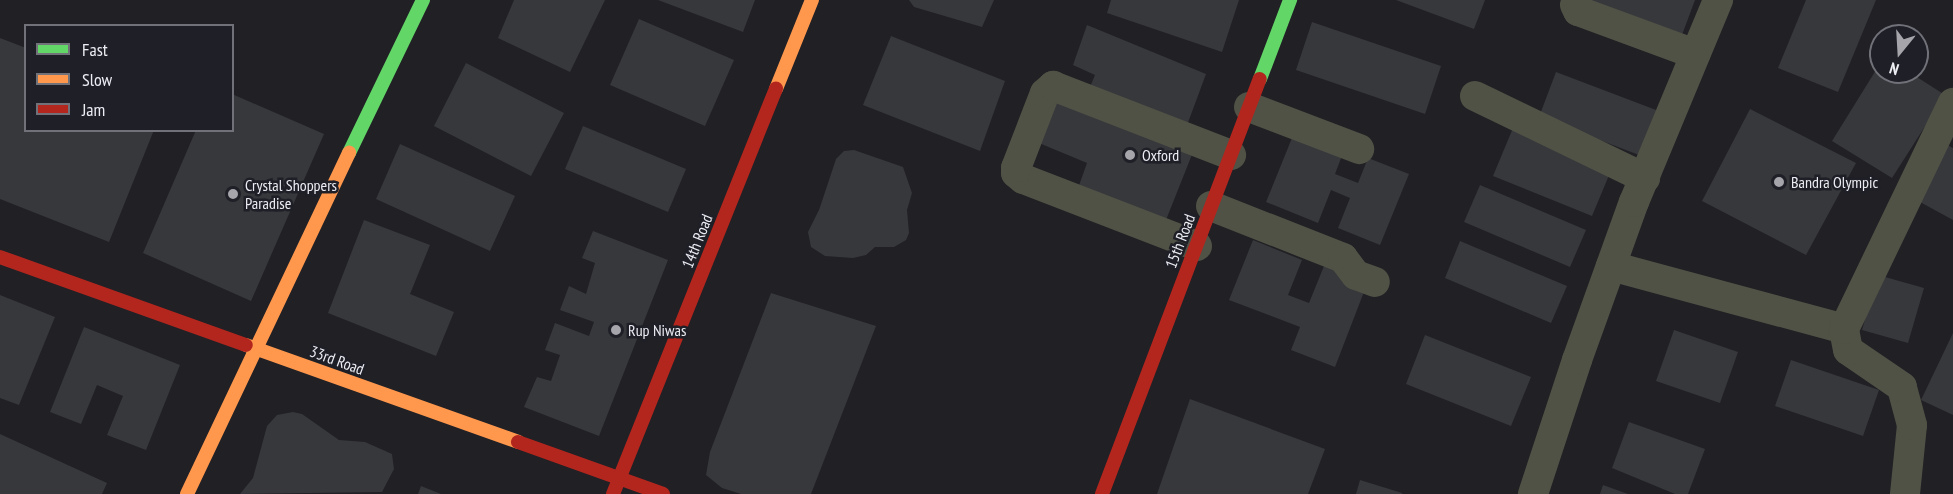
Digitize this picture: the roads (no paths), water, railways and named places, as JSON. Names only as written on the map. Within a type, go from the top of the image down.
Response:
[{"type":"street","points":[[187,494],[254,348],[423,0]]},
{"type":"street","name":"14th Road","points":[[613,494],[812,0]]},
{"type":"street","name":"15th Road","points":[[1102,494],[1290,0]]},
{"type":"street","points":[[1533,494],[1688,51],[1700,0]]},
{"type":"street","points":[[1688,51],[1718,0]]},
{"type":"street","points":[[1575,5],[1574,8],[1578,11],[1688,51]]},
{"type":"street","points":[[1197,246],[1023,179],[1016,173],[1016,168],[1045,93],[1053,86],[1230,155]]},
{"type":"street","points":[[1475,96],[1645,177]]},
{"type":"street","points":[[1905,494],[1912,425],[1902,387],[1848,350],[1844,328],[1953,103]]},
{"type":"street","points":[[1249,108],[1359,149]]},
{"type":"street","points":[[1211,206],[1343,258],[1356,274],[1375,282]]},
{"type":"street","name":"33rd Road","points":[[0,257],[663,494]]},
{"type":"street","points":[[1611,266],[1844,328]]},
{"type":"place","name":"Oxford","points":[[1130,155]]},
{"type":"place","name":"Bandra Olympic","points":[[1779,182]]},
{"type":"place","name":"Crystal Shoppers Paradise","points":[[233,194]]},
{"type":"place","name":"Rup Niwas","points":[[616,330]]}]
